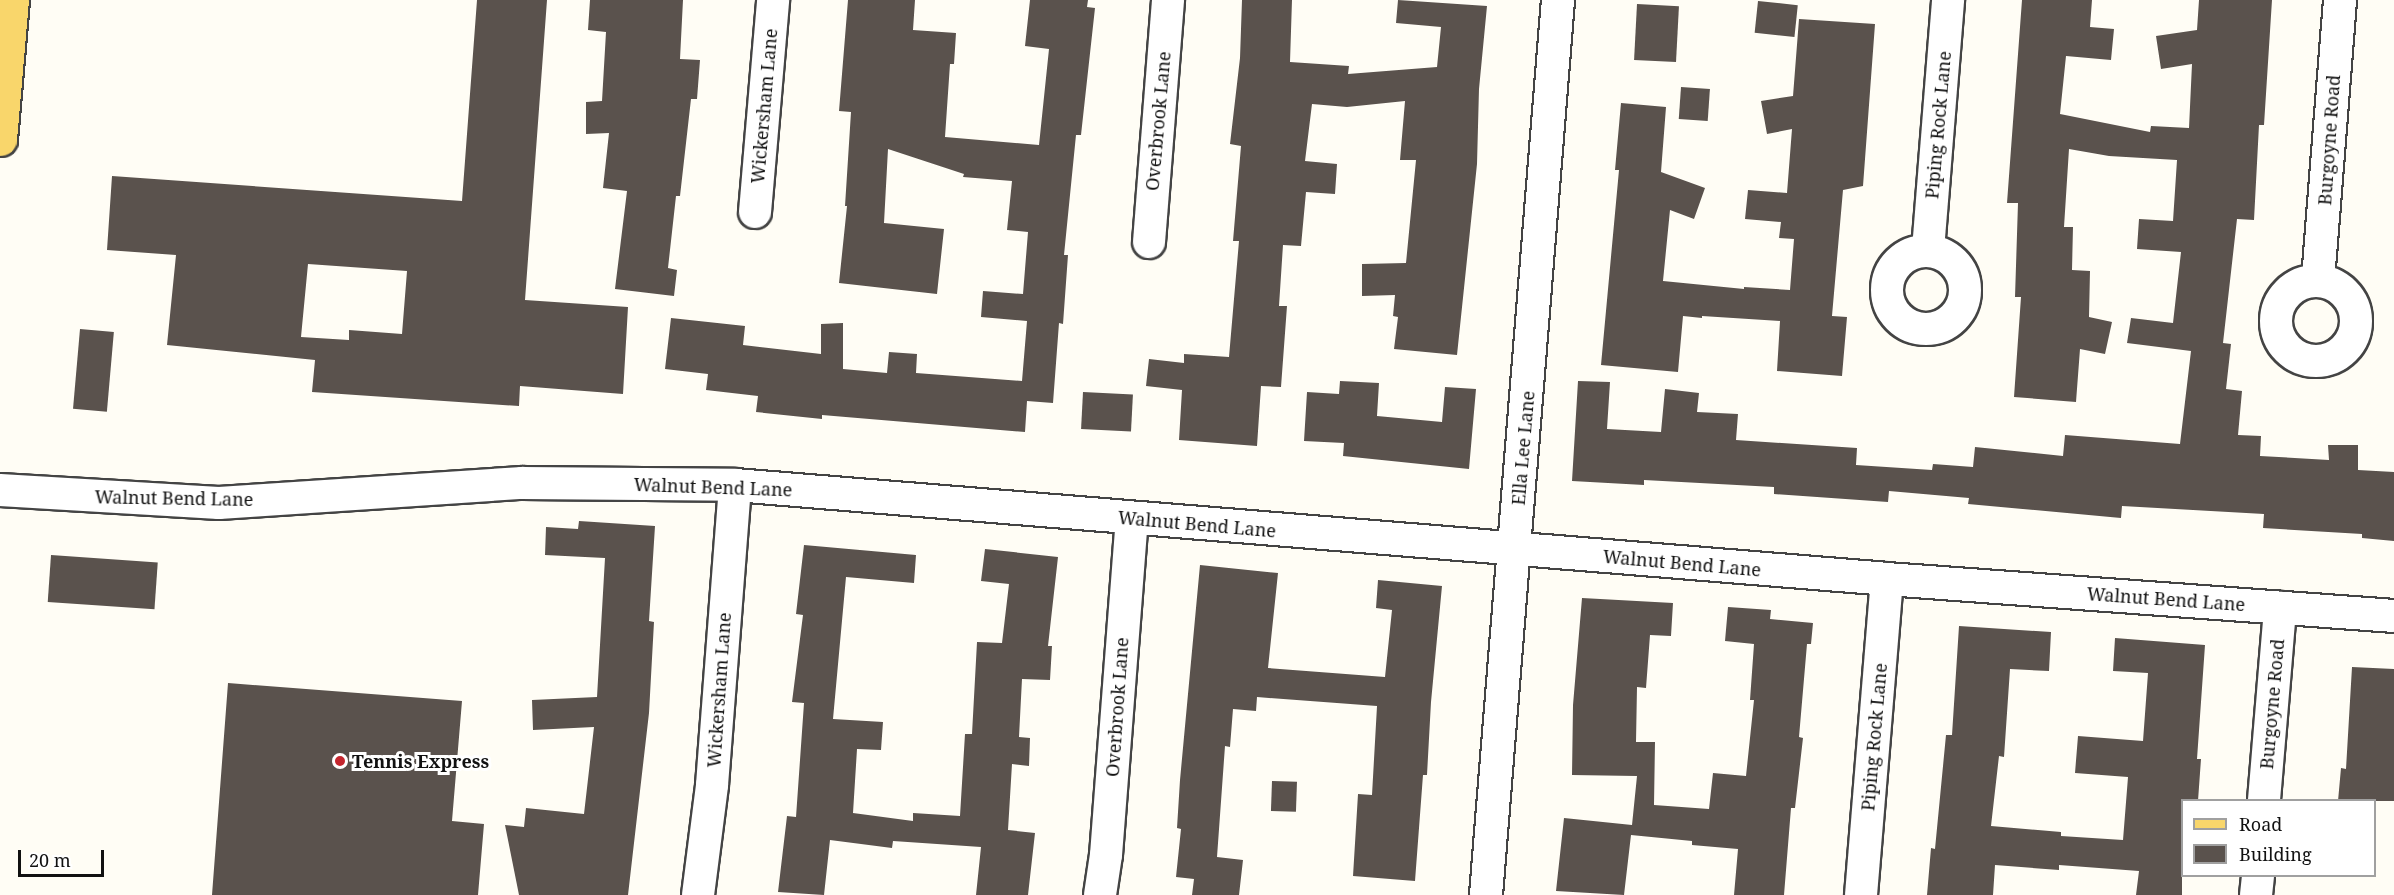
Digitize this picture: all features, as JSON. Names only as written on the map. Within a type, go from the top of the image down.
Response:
[{"type":"main road","points":[[0,139],[2,79],[12,0]]},
{"type":"street","name":"Wickersham Lane","points":[[755,212],[773,0]]},
{"type":"street","name":"Overbrook Lane","points":[[1149,242],[1168,0]]},
{"type":"street","name":"Ella Lee Lane","points":[[1486,895],[1558,0]]},
{"type":"street","name":"Piping Rock Lane","points":[[1928,250],[1948,0]]},
{"type":"street","name":"Burgoyne Road","points":[[2318,280],[2340,0]]},
{"type":"street","name":"Walnut Bend Lane","points":[[0,490],[219,503],[522,483],[735,485],[1515,550],[2394,616]]},
{"type":"street","name":"Wickersham Lane","points":[[698,895],[712,785],[735,485]]},
{"type":"street","name":"Overbrook Lane","points":[[1100,895],[1106,855],[1132,519]]},
{"type":"street","name":"Piping Rock Lane","points":[[1861,895],[1887,579]]},
{"type":"street","name":"Burgoyne Road","points":[[2264,799],[2280,608]]},
{"type":"street","points":[[2256,895],[2258,877]]},
{"type":"building","points":[[477,0],[547,0],[525,300],[628,307],[623,394],[520,386],[519,406],[312,392],[315,360],[167,345],[176,255],[107,250],[112,176],[462,201]],"holes":[[[308,264],[407,271],[402,334],[349,330],[349,340],[301,337]]]},
{"type":"building","points":[[590,0],[683,0],[680,59],[700,60],[697,99],[691,99],[680,196],[676,196],[668,268],[677,270],[674,296],[615,289],[627,191],[603,188],[609,133],[586,134],[586,102],[602,101],[606,32],[588,30]]},
{"type":"building","points":[[848,0],[915,0],[913,30],[956,33],[954,64],[950,64],[945,137],[1039,145],[1049,49],[1025,46],[1030,0],[1088,0],[1087,7],[1095,8],[1081,135],[1076,135],[1064,255],[1068,255],[1063,324],[1059,323],[1053,403],[1027,401],[1025,432],[822,415],[822,419],[756,412],[758,396],[706,390],[708,374],[665,369],[671,318],[745,326],[743,345],[821,354],[821,324],[843,323],[843,369],[887,373],[889,352],[917,354],[916,373],[1022,381],[1027,321],[981,317],[983,291],[1023,294],[1028,232],[1007,230],[1012,181],[963,177],[964,174],[888,149],[884,223],[944,229],[937,294],[839,283],[847,206],[845,206],[851,112],[839,111]]},
{"type":"building","points":[[1242,0],[1292,0],[1290,62],[1349,66],[1348,74],[1437,67],[1441,27],[1396,23],[1398,0],[1487,6],[1479,89],[1477,164],[1457,355],[1394,349],[1398,317],[1393,316],[1395,295],[1362,296],[1362,264],[1406,263],[1416,160],[1400,160],[1405,101],[1347,107],[1312,104],[1305,161],[1337,164],[1335,194],[1306,192],[1301,246],[1283,245],[1279,306],[1287,306],[1281,387],[1261,386],[1257,446],[1179,440],[1182,390],[1146,386],[1149,359],[1184,363],[1184,354],[1229,357],[1239,241],[1233,241],[1241,146],[1230,144],[1240,58]]},
{"type":"building","points":[[2022,0],[2092,0],[2090,27],[2114,29],[2111,60],[2066,56],[2060,114],[2150,132],[2151,126],[2189,128],[2192,64],[2161,69],[2156,36],[2197,30],[2199,0],[2272,0],[2264,125],[2259,125],[2254,220],[2237,219],[2223,343],[2231,344],[2226,389],[2242,391],[2238,435],[2261,436],[2260,456],[2329,460],[2328,445],[2358,445],[2358,470],[2394,472],[2394,541],[2362,538],[2362,534],[2263,528],[2264,514],[2122,506],[2121,518],[1968,504],[1969,498],[1889,491],[1888,502],[1774,494],[1774,487],[1644,480],[1644,485],[1572,481],[1578,381],[1610,382],[1607,429],[1661,432],[1665,389],[1699,393],[1697,412],[1738,414],[1736,440],[1857,448],[1856,465],[1932,470],[1933,464],[1973,467],[1975,447],[2063,456],[2065,435],[2180,444],[2191,351],[2127,343],[2131,318],[2173,323],[2181,252],[2137,249],[2139,219],[2173,221],[2177,160],[2109,156],[2069,149],[2064,227],[2073,227],[2072,270],[2090,271],[2089,317],[2112,322],[2105,354],[2080,349],[2076,402],[2014,397],[2021,297],[2015,297],[2018,203],[2007,203]]},
{"type":"building","points":[[1758,1],[1798,5],[1794,37],[1755,33]]},
{"type":"building","points":[[1637,4],[1679,6],[1676,62],[1634,60]]},
{"type":"building","points":[[1799,19],[1875,24],[1863,186],[1843,190],[1832,316],[1847,317],[1842,376],[1777,371],[1780,321],[1702,316],[1702,318],[1683,316],[1678,372],[1601,365],[1619,170],[1615,170],[1621,103],[1666,107],[1661,172],[1705,188],[1694,219],[1670,210],[1663,281],[1744,289],[1744,287],[1790,290],[1794,239],[1779,238],[1781,222],[1745,219],[1748,190],[1787,193],[1792,129],[1767,134],[1761,101],[1793,96]]},
{"type":"building","points":[[1681,87],[1710,89],[1708,121],[1679,119]]},
{"type":"building","points":[[80,329],[114,332],[107,412],[73,409]]},
{"type":"building","points":[[1340,381],[1379,383],[1377,416],[1442,422],[1445,387],[1476,389],[1469,469],[1343,456],[1344,443],[1304,441],[1307,392],[1339,394]]},
{"type":"building","points":[[1083,392],[1133,395],[1131,432],[1081,429]]},
{"type":"building","points":[[579,521],[655,526],[649,621],[654,622],[649,713],[628,895],[519,895],[505,825],[524,827],[526,808],[584,814],[594,727],[533,730],[532,700],[597,697],[605,558],[545,555],[546,527],[578,529]]},
{"type":"building","points":[[804,545],[916,555],[914,583],[846,577],[833,719],[883,722],[881,750],[857,749],[853,813],[913,821],[913,813],[960,816],[965,734],[972,734],[977,642],[1002,643],[1009,584],[981,581],[985,549],[1058,557],[1048,646],[1052,646],[1050,680],[1022,679],[1019,737],[1030,738],[1029,766],[1012,764],[1008,830],[1035,833],[1028,895],[976,895],[981,847],[893,841],[892,848],[830,840],[824,895],[778,892],[787,816],[796,817],[804,703],[792,702],[803,615],[796,614]]},
{"type":"building","points":[[51,555],[158,562],[154,609],[48,602]]},
{"type":"building","points":[[1200,565],[1278,573],[1268,668],[1385,677],[1392,610],[1376,608],[1378,580],[1442,586],[1427,775],[1423,775],[1415,881],[1353,876],[1358,794],[1372,795],[1377,706],[1257,697],[1256,711],[1233,709],[1230,747],[1225,746],[1217,857],[1243,860],[1239,895],[1192,895],[1194,879],[1176,877],[1181,829],[1177,828],[1180,780]]},
{"type":"building","points":[[1582,598],[1673,603],[1671,636],[1650,635],[1646,688],[1637,687],[1636,742],[1655,742],[1654,805],[1709,809],[1713,773],[1746,776],[1754,700],[1750,700],[1754,644],[1725,641],[1728,607],[1771,610],[1770,619],[1813,623],[1811,644],[1807,644],[1799,737],[1803,738],[1795,808],[1791,808],[1784,895],[1734,895],[1738,849],[1692,845],[1692,841],[1631,835],[1624,895],[1556,891],[1564,818],[1632,825],[1637,776],[1572,775],[1573,705]]},
{"type":"building","points":[[1959,626],[2051,632],[2049,671],[2010,669],[2004,757],[1999,756],[1991,826],[2061,832],[2061,836],[2123,840],[2128,777],[2075,773],[2078,736],[2143,741],[2148,673],[2113,671],[2115,638],[2205,645],[2197,759],[2201,759],[2198,799],[2181,799],[2182,895],[2136,895],[2139,871],[2059,865],[2059,870],[1995,865],[1993,895],[1927,895],[1931,848],[1935,849],[1946,735],[1952,735]]},
{"type":"building","points":[[2352,667],[2394,669],[2394,801],[2338,799],[2341,768],[2346,769]]},
{"type":"building","name":"Tennis Express","points":[[228,683],[462,701],[452,821],[484,824],[478,895],[212,895]]},
{"type":"building","points":[[1272,781],[1297,782],[1296,812],[1271,811]]},
{"type":"place","name":"Tennis Express","points":[[340,761]]}]
